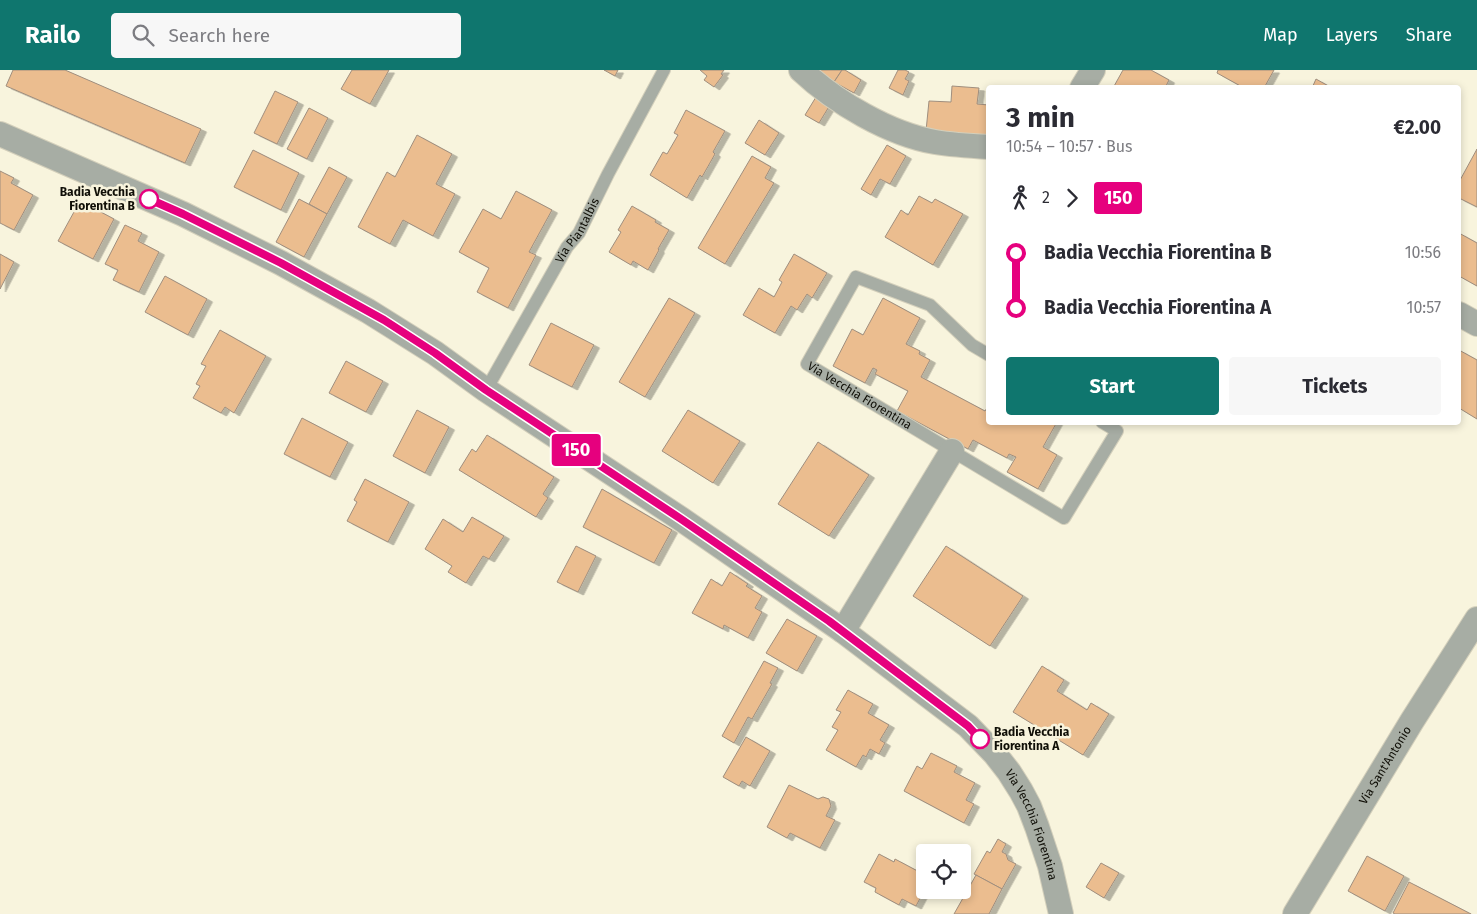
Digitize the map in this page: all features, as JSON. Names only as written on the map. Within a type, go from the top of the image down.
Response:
[{"type":"street","points":[[801,70],[829,94],[886,126],[934,142],[986,147]]},
{"type":"street","points":[[1084,85],[1093,70]]},
{"type":"street","name":"Via Vecchia Fiorentina","points":[[0,134],[183,214],[281,263],[384,320],[681,519],[843,631],[968,726],[995,754],[1009,772],[1032,813],[1050,866],[1061,914]]},
{"type":"street","points":[[1461,315],[1477,324]]},
{"type":"street","points":[[843,631],[952,451]]},
{"type":"street","name":"Via Sant'Antonio","points":[[1295,914],[1412,721],[1477,619]]},
{"type":"lane","name":"Via Piantalbis","points":[[486,390],[567,247],[579,233],[608,174],[664,70]]},
{"type":"lane","name":"Via Vecchia Fiorentina","points":[[986,353],[972,346],[930,305],[856,278],[807,364],[1064,518],[1116,431],[1107,425]]},
{"type":"building","points":[[13,70],[65,70],[201,129],[185,163],[6,86]]},
{"type":"building","points":[[352,70],[389,70],[370,104],[341,89]]},
{"type":"building","points":[[604,70],[618,70],[615,76]]},
{"type":"building","points":[[700,70],[724,70],[721,74],[723,75],[714,87],[704,80],[707,76]]},
{"type":"building","points":[[810,70],[842,70],[832,85]]},
{"type":"building","points":[[842,70],[861,80],[854,93],[834,82]]},
{"type":"building","points":[[898,70],[909,72],[905,79],[909,81],[903,95],[889,88]]},
{"type":"building","points":[[1123,70],[1151,70],[1169,80],[1166,85],[1115,85]]},
{"type":"building","points":[[1218,70],[1274,70],[1266,85],[1239,85],[1217,73]]},
{"type":"building","points":[[1316,79],[1327,85],[1313,85]]},
{"type":"building","points":[[952,86],[979,88],[977,104],[986,105],[986,137],[926,131],[929,101],[951,102]]},
{"type":"building","points":[[275,91],[298,102],[277,144],[254,133]]},
{"type":"building","points":[[816,97],[830,105],[819,123],[805,115]]},
{"type":"building","points":[[309,108],[328,118],[307,159],[287,149]]},
{"type":"building","points":[[686,110],[725,131],[702,177],[700,175],[687,198],[650,175],[663,152],[667,154],[678,135],[674,133]]},
{"type":"building","points":[[759,120],[779,133],[765,155],[745,143]]},
{"type":"building","points":[[417,135],[452,154],[436,184],[455,194],[433,236],[403,220],[390,244],[358,227],[387,172],[395,177]]},
{"type":"building","points":[[887,145],[906,156],[890,184],[880,179],[871,195],[861,189]]},
{"type":"building","points":[[1477,149],[1477,207],[1461,199],[1461,178]]},
{"type":"building","points":[[253,150],[299,173],[281,210],[234,187]]},
{"type":"building","points":[[752,156],[771,167],[765,178],[774,183],[725,264],[698,248]]},
{"type":"building","points":[[329,167],[347,177],[327,214],[309,204]]},
{"type":"building","points":[[0,171],[14,178],[11,183],[33,195],[14,230],[0,223]]},
{"type":"building","points":[[516,191],[552,210],[529,252],[536,255],[508,308],[477,292],[489,268],[459,252],[483,209],[501,219]]},
{"type":"building","points":[[919,196],[932,203],[935,199],[963,214],[933,265],[885,237],[901,210],[908,215]]},
{"type":"building","points":[[299,199],[327,214],[304,257],[276,242]]},
{"type":"building","points":[[80,201],[114,219],[93,259],[58,241]]},
{"type":"building","points":[[632,206],[669,230],[648,270],[633,261],[631,265],[609,252],[621,232],[618,230]]},
{"type":"building","points":[[125,225],[142,233],[138,241],[159,252],[139,292],[113,280],[118,270],[105,264]]},
{"type":"building","points":[[1461,234],[1477,243],[1477,286],[1461,277]]},
{"type":"building","points":[[0,254],[14,262],[0,289]]},
{"type":"building","points":[[794,254],[827,273],[812,298],[807,294],[797,310],[791,306],[775,333],[743,315],[759,288],[774,297],[782,282],[779,280]]},
{"type":"building","points":[[165,276],[207,299],[188,335],[145,312]]},
{"type":"building","points":[[669,298],[695,313],[645,397],[619,382]]},
{"type":"building","points":[[883,298],[920,318],[906,344],[920,351],[919,354],[930,360],[921,377],[985,411],[986,410],[986,425],[1055,425],[1043,447],[1057,455],[1038,489],[1007,472],[1016,457],[1009,454],[1007,458],[973,440],[968,449],[897,411],[908,391],[875,374],[877,370],[873,368],[865,383],[833,366],[852,329],[863,335]]},
{"type":"building","points":[[551,323],[594,345],[572,387],[529,365]]},
{"type":"building","points":[[220,330],[266,356],[234,413],[225,407],[221,413],[193,398],[200,386],[196,384],[206,366],[201,364]]},
{"type":"building","points":[[1461,351],[1477,360],[1477,419],[1461,409]]},
{"type":"building","points":[[346,361],[383,381],[366,412],[329,393]]},
{"type":"building","points":[[417,410],[449,427],[425,473],[393,456]]},
{"type":"building","points":[[688,410],[740,441],[713,483],[662,451]]},
{"type":"building","points":[[302,418],[348,442],[330,477],[284,454]]},
{"type":"building","points":[[487,435],[554,477],[543,494],[548,498],[536,517],[459,470],[472,449],[476,452]]},
{"type":"building","points":[[818,442],[869,475],[829,536],[778,504]]},
{"type":"building","points":[[365,479],[409,502],[388,542],[347,521],[357,502],[354,500]]},
{"type":"building","points":[[602,489],[672,530],[654,563],[583,527]]},
{"type":"building","points":[[472,517],[504,536],[489,559],[483,556],[466,583],[448,572],[452,566],[425,549],[443,519],[463,532]]},
{"type":"building","points":[[576,546],[596,556],[578,592],[557,582]]},
{"type":"building","points":[[946,546],[1023,596],[990,646],[913,596]]},
{"type":"building","points":[[730,572],[748,584],[746,586],[762,596],[755,608],[762,612],[748,638],[724,625],[723,629],[692,613],[711,579],[722,586]]},
{"type":"building","points":[[787,619],[817,636],[797,671],[766,653]]},
{"type":"building","points":[[764,661],[778,668],[770,683],[772,684],[752,719],[748,717],[734,743],[722,736]]},
{"type":"building","points":[[1042,666],[1064,680],[1057,691],[1087,710],[1091,703],[1109,714],[1083,755],[1013,712]]},
{"type":"building","points":[[848,690],[873,704],[868,713],[889,725],[880,740],[885,743],[879,754],[870,749],[866,757],[863,755],[856,767],[826,750],[838,730],[832,727],[841,712],[836,710]]},
{"type":"building","points":[[746,737],[770,751],[750,786],[742,781],[739,786],[723,777]]},
{"type":"building","points":[[931,753],[957,766],[954,772],[975,783],[966,800],[974,804],[964,823],[904,791],[917,766],[922,769]]},
{"type":"building","points":[[789,785],[818,799],[823,797],[829,799],[831,806],[826,816],[835,820],[820,848],[790,833],[787,838],[767,827]]},
{"type":"building","points":[[998,839],[1006,844],[1002,852],[1006,854],[1008,860],[1016,864],[1002,889],[974,874],[987,851],[990,853]]},
{"type":"building","points":[[879,854],[894,862],[895,859],[916,870],[916,899],[920,899],[916,906],[902,899],[899,905],[875,892],[876,888],[864,882]]},
{"type":"building","points":[[1367,856],[1404,876],[1385,911],[1348,891]]},
{"type":"building","points":[[1101,863],[1119,873],[1104,898],[1086,887]]},
{"type":"building","points":[[976,875],[1002,889],[989,914],[954,914],[962,899],[971,899],[971,884]]},
{"type":"building","points":[[1409,882],[1471,914],[1393,913]]},
{"type":"bus line","name":"150","points":[[149,199],[281,263],[384,320],[435,353],[486,390],[681,519],[843,631],[968,726],[980,739]]},
{"type":"place","name":"Badia Vecchia Fiorentina B","points":[[149,199]]},
{"type":"place","name":"Badia Vecchia Fiorentina A","points":[[980,739]]}]
